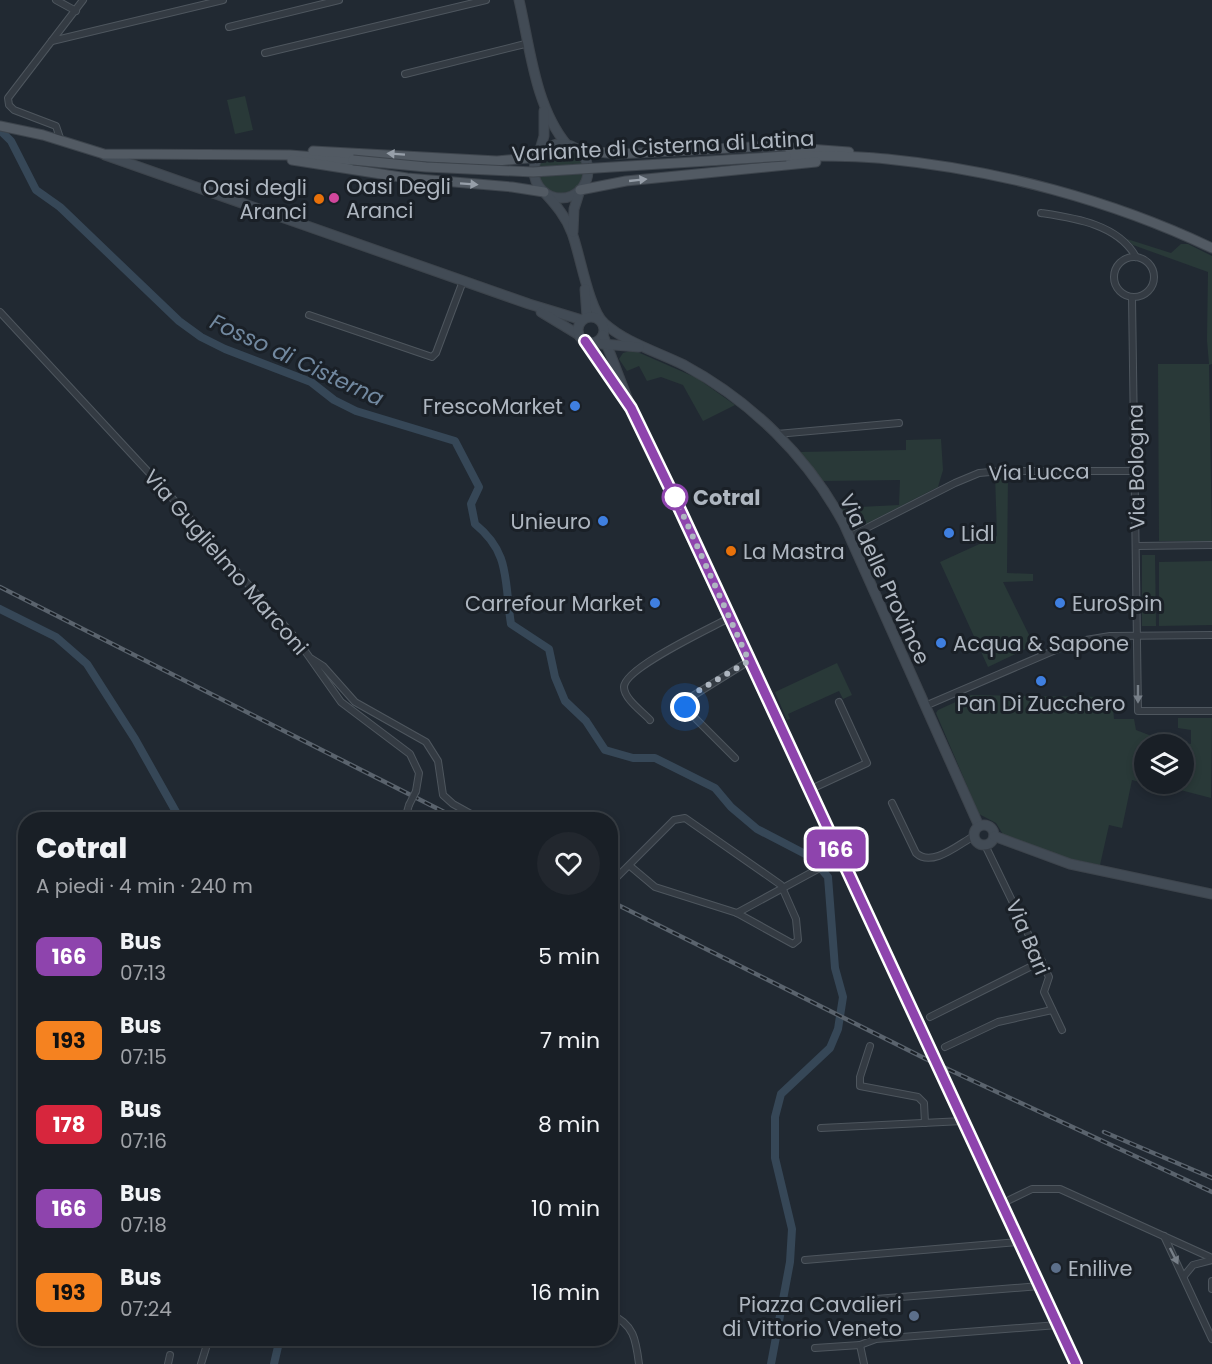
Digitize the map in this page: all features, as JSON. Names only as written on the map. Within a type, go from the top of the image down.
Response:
[{"type":"main road","points":[[519,0],[544,102],[555,128],[567,145],[578,150],[618,154],[787,146],[832,150],[887,159]]},
{"type":"main road","points":[[544,102],[544,136],[534,176],[562,213],[573,234],[583,275],[602,322],[605,340],[631,408],[1076,1364]]},
{"type":"main road","name":"Variante di Cisterna di Latina","points":[[0,126],[104,154],[244,154],[524,172],[600,170],[707,159],[786,156],[887,159],[976,173],[1061,192],[1147,220],[1212,248]]},
{"type":"main road","points":[[244,154],[324,151],[497,161],[538,157],[547,148],[567,145]]},
{"type":"main road","points":[[573,234],[574,209],[588,170],[578,150]]},
{"type":"main road","points":[[104,154],[529,304],[586,340],[605,340]]},
{"type":"main road","points":[[244,154],[407,178],[544,192],[559,198],[574,195],[580,190],[612,183],[754,166],[887,159]]},
{"type":"main road","points":[[583,275],[584,319],[578,327],[631,408]]},
{"type":"main road","name":"Via delle Province","points":[[529,304],[584,319],[595,317],[647,349],[683,365],[721,388],[777,434],[821,488],[849,537],[979,826]]},
{"type":"main road","name":"Via delle Province","points":[[605,340],[647,349]]},
{"type":"main road","points":[[615,369],[617,356],[625,345]]},
{"type":"main road","points":[[994,836],[990,843],[985,845],[979,843],[974,836],[979,826],[991,828],[994,836],[1070,864],[1212,894]]},
{"type":"street","points":[[56,0],[76,12]]},
{"type":"street","points":[[61,141],[56,126],[14,110],[8,100],[83,0]]},
{"type":"street","points":[[52,41],[223,0]]},
{"type":"street","points":[[229,27],[339,0]]},
{"type":"street","points":[[265,53],[486,0]]},
{"type":"street","points":[[405,74],[530,43]]},
{"type":"street","points":[[1041,213],[1069,218],[1105,230],[1127,244],[1136,257],[1149,263],[1154,276],[1150,289],[1139,297],[1132,298],[1119,292],[1113,279],[1117,265],[1122,260],[1136,257]]},
{"type":"street","points":[[309,315],[432,357],[436,353],[464,281]]},
{"type":"street","name":"Via Bologna","points":[[1132,298],[1138,711],[1212,711]]},
{"type":"street","name":"Via Guglielmo Marconi","points":[[0,312],[165,490],[309,657],[344,706],[410,754],[418,773],[416,791],[407,812]]},
{"type":"street","points":[[777,434],[899,423]]},
{"type":"street","name":"Via Lucca","points":[[849,537],[979,473],[1136,471]]},
{"type":"street","points":[[1137,546],[1212,545]]},
{"type":"street","points":[[650,720],[626,695],[624,687],[626,681],[659,656],[729,618]]},
{"type":"street","points":[[926,706],[1063,645],[1100,637],[1212,635]]},
{"type":"street","points":[[309,657],[323,666],[351,699],[426,742],[437,758],[443,795],[467,812]]},
{"type":"street","points":[[735,758],[686,709],[683,702],[749,661]]},
{"type":"street","points":[[809,790],[867,763],[839,702]]},
{"type":"street","points":[[892,802],[916,853],[922,858],[934,858],[974,836]]},
{"type":"street","points":[[618,877],[672,821],[682,817],[783,888],[796,919],[799,936],[795,943],[737,913],[655,886],[630,866]]},
{"type":"street","name":"Via Bari","points":[[985,845],[1042,961],[1049,979],[1043,989],[1062,1030]]},
{"type":"street","points":[[737,913],[840,857]]},
{"type":"street","points":[[930,1017],[1042,961]]},
{"type":"street","points":[[945,1047],[992,1024],[1052,1010]]},
{"type":"street","points":[[870,1046],[860,1077],[860,1086],[920,1098],[924,1105],[925,1123]]},
{"type":"street","points":[[821,1128],[963,1121]]},
{"type":"street","points":[[1001,1204],[1032,1189],[1057,1189],[1212,1259]]},
{"type":"street","points":[[1164,1236],[1212,1339]]},
{"type":"street","points":[[806,1260],[1019,1242]]},
{"type":"street","points":[[1184,1276],[1193,1265],[1212,1259]]},
{"type":"street","points":[[1212,1281],[1212,1289]]},
{"type":"street","points":[[863,1300],[1040,1286]]},
{"type":"street","points":[[618,1318],[633,1331],[639,1364]]},
{"type":"street","points":[[815,1348],[860,1345],[876,1339],[1058,1325]]},
{"type":"street","points":[[860,1345],[864,1364]]},
{"type":"street","points":[[201,1364],[207,1346]]},
{"type":"street","points":[[168,1364],[171,1355]]},
{"type":"shaded area","points":[[245,96],[253,130],[235,134],[227,100]]},
{"type":"shaded area","points":[[561,149],[570,150],[577,155],[582,162],[582,180],[577,187],[570,192],[561,193],[552,192],[545,187],[540,180],[539,171],[540,162],[545,155],[552,150]]},
{"type":"shaded area","points":[[1127,239],[1171,253],[1181,244],[1188,244],[1212,256],[1212,364],[1209,365],[1212,541],[1159,541],[1158,364],[1209,364],[1208,272],[1133,245]]},
{"type":"shaded area","points":[[633,350],[697,378],[735,405],[703,421],[683,385],[661,377],[647,381],[639,366],[627,371],[619,359],[623,353]]},
{"type":"shaded area","points":[[941,439],[943,470],[938,487],[858,528],[851,526],[839,508],[899,505],[900,480],[822,481],[799,452],[906,450],[906,440]]},
{"type":"shaded area","points":[[995,474],[1008,475],[1007,573],[1033,574],[1033,581],[1003,582],[1034,645],[988,667],[940,562],[997,536]]},
{"type":"shaded area","points":[[1142,555],[1155,555],[1156,626],[1142,626]]},
{"type":"shaded area","points":[[1212,561],[1212,625],[1159,626],[1159,562]]},
{"type":"shaded area","points":[[837,663],[852,695],[843,699],[839,691],[788,714],[790,719],[787,720],[775,692]]},
{"type":"shaded area","points":[[971,695],[1112,697],[1114,719],[1134,719],[1136,730],[1146,734],[1134,734],[1134,780],[1132,780],[1122,828],[1109,825],[1100,865],[1067,858],[1004,836],[996,823],[979,814],[936,713]]},
{"type":"shaded area","points":[[1178,718],[1212,718],[1211,798],[1194,794],[1194,734],[1191,734],[1191,730],[1178,728]]},
{"type":"waterway","name":"Fosso di Cisterna","points":[[0,130],[11,141],[36,190],[60,207],[179,321],[201,337],[225,349],[311,382],[334,400],[356,411],[455,441],[479,487],[471,504],[475,524],[487,535],[500,557],[506,581],[511,624],[549,649],[555,677],[565,701],[586,721],[605,750],[633,758],[655,758],[715,788],[731,807],[757,829],[811,857],[828,877],[835,968],[843,997],[838,1029],[830,1048],[781,1094],[775,1117],[775,1158],[792,1229],[790,1262],[771,1364]]},
{"type":"waterway","points":[[0,609],[56,637],[87,664],[135,739],[176,812]]},
{"type":"waterway","points":[[274,1364],[278,1346]]},
{"type":"railway","points":[[0,587],[444,812]]},
{"type":"railway","points":[[618,905],[926,1059],[1212,1192]]},
{"type":"railway","points":[[1104,1132],[1212,1178]]},
{"type":"bus line","name":"166","points":[[585,341],[631,408],[699,549],[1076,1364]]},
{"type":"place","name":"Oasi Degli Aranci","points":[[334,198]]},
{"type":"place","name":"Oasi degli Aranci","points":[[319,199]]},
{"type":"place","name":"FrescoMarket","points":[[575,406]]},
{"type":"place","name":"Cotral","points":[[675,497]]},
{"type":"place","name":"Unieuro","points":[[603,521]]},
{"type":"place","name":"Lidl","points":[[949,533]]},
{"type":"place","name":"La Mastra","points":[[731,551]]},
{"type":"place","name":"Carrefour Market","points":[[655,603]]},
{"type":"place","name":"EuroSpin","points":[[1060,603]]},
{"type":"place","name":"Acqua & Sapone","points":[[941,643]]},
{"type":"place","name":"Pan Di Zucchero","points":[[1041,681]]},
{"type":"place","name":"Enilive","points":[[1056,1268]]},
{"type":"place","name":"Piazza Cavalieri di Vittorio Veneto","points":[[914,1316]]},
{"type":"route","points":[[675,497],[749,661],[686,698],[683,702],[685,707]]}]
